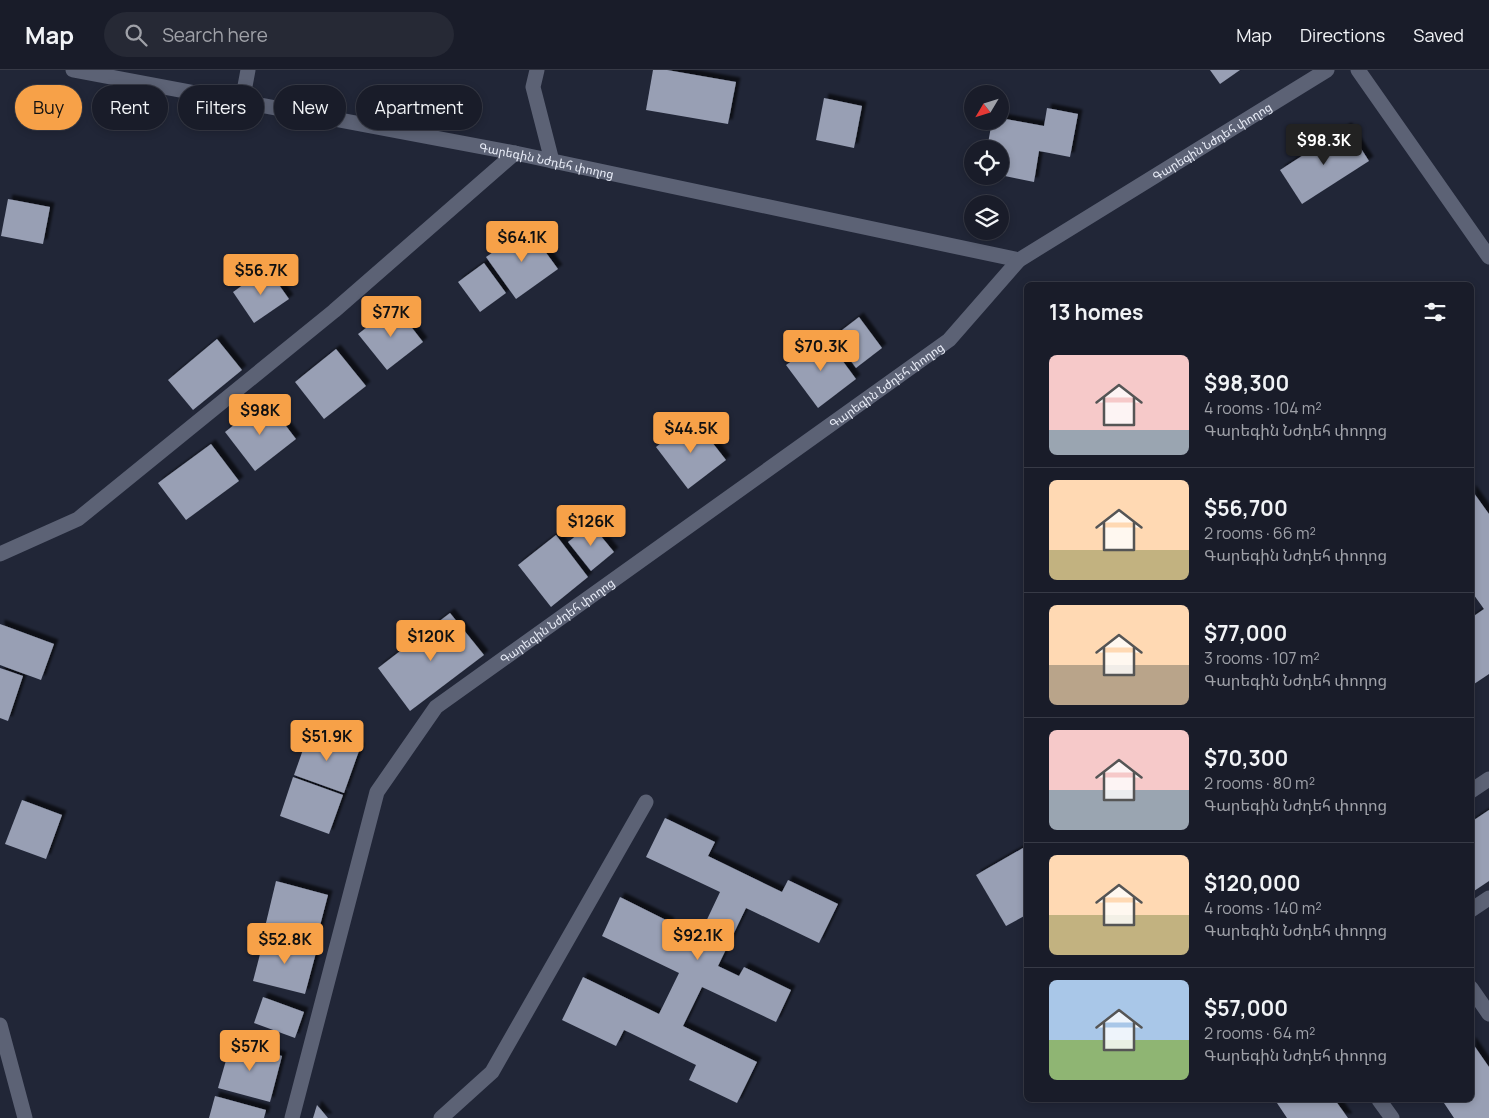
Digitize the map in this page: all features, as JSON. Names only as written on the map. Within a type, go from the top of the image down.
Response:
[{"type":"street","name":"Գարեգին Նժդեհ փողոց","points":[[73,70],[178,90]]},
{"type":"street","points":[[245,85],[248,70]]},
{"type":"street","points":[[537,70],[533,87],[552,161]]},
{"type":"street","name":"Գարեգին Նժդեհ փողոց","points":[[292,1118],[377,792],[436,708],[950,340],[1019,260],[1327,70]]},
{"type":"street","points":[[1358,70],[1489,257]]},
{"type":"street","name":"Գարեգին Նժդեհ փողոց","points":[[264,106],[515,153],[1019,260]]},
{"type":"street","points":[[0,554],[78,519],[334,311],[515,153]]},
{"type":"street","points":[[1474,788],[1489,779]]},
{"type":"street","points":[[441,1118],[492,1072],[646,802]]},
{"type":"street","points":[[1474,908],[1489,898]]},
{"type":"street","points":[[1474,992],[1489,1014]]},
{"type":"street","points":[[0,1025],[25,1118]]},
{"type":"street","points":[[1380,1102],[1392,1118]]},
{"type":"building","points":[[653,70],[667,70],[736,82],[728,124],[646,110]]},
{"type":"building","points":[[1210,70],[1240,70],[1220,84]]},
{"type":"building","points":[[824,98],[862,106],[854,148],[816,140]]},
{"type":"building","points":[[1047,108],[1078,114],[1070,157],[1039,151],[1034,182],[1009,177],[1009,140],[989,140],[990,130],[1009,130],[1009,120],[1044,126]]},
{"type":"building","points":[[1347,127],[1369,161],[1302,204],[1280,170]]},
{"type":"building","points":[[8,199],[50,207],[43,244],[1,236]]},
{"type":"building","points":[[528,228],[558,269],[516,299],[486,257]]},
{"type":"building","points":[[484,263],[506,293],[480,312],[458,282]]},
{"type":"building","points":[[267,268],[289,299],[254,323],[233,292]]},
{"type":"building","points":[[395,306],[423,342],[387,370],[358,334]]},
{"type":"building","points":[[859,317],[882,348],[856,368],[833,337]]},
{"type":"building","points":[[825,337],[856,379],[818,408],[786,365]]},
{"type":"building","points":[[217,339],[242,370],[193,410],[168,380]]},
{"type":"building","points":[[336,349],[366,386],[324,419],[295,382]]},
{"type":"building","points":[[266,400],[296,439],[255,471],[225,432]]},
{"type":"building","points":[[693,418],[726,460],[688,489],[656,447]]},
{"type":"building","points":[[211,444],[239,481],[186,520],[158,483]]},
{"type":"building","points":[[1474,493],[1489,514],[1489,674],[1474,684],[1474,616],[1484,609],[1474,595]]},
{"type":"building","points":[[591,524],[614,552],[591,571],[568,542]]},
{"type":"building","points":[[556,535],[588,577],[551,607],[518,565]]},
{"type":"building","points":[[450,613],[484,655],[410,711],[378,668]]},
{"type":"building","points":[[0,624],[54,644],[41,680],[0,665]]},
{"type":"building","points":[[0,668],[23,676],[8,721],[0,718]]},
{"type":"building","points":[[310,730],[360,748],[344,793],[294,775]]},
{"type":"building","points":[[293,777],[343,795],[329,834],[280,816]]},
{"type":"building","points":[[22,800],[62,815],[46,859],[5,844]]},
{"type":"building","points":[[1489,810],[1489,881],[1474,891],[1474,820]]},
{"type":"building","points":[[665,818],[715,842],[708,856],[782,892],[788,880],[838,904],[819,943],[746,908],[718,966],[739,976],[744,967],[791,990],[776,1022],[702,987],[683,1026],[757,1062],[737,1103],[689,1080],[696,1065],[624,1030],[616,1046],[562,1020],[583,977],[659,1014],[679,973],[602,936],[620,897],[670,922],[665,933],[694,947],[720,892],[646,857]]},
{"type":"building","points":[[1023,848],[1024,916],[1006,926],[976,875]]},
{"type":"building","points":[[276,881],[328,895],[316,941],[265,927]]},
{"type":"building","points":[[265,935],[317,949],[305,994],[253,981]]},
{"type":"building","points":[[263,997],[304,1012],[295,1038],[254,1023]]},
{"type":"building","points":[[231,1043],[282,1056],[270,1102],[218,1088]]},
{"type":"building","points":[[1474,1045],[1489,1067],[1489,1118],[1454,1118],[1443,1102],[1474,1102]]},
{"type":"building","points":[[215,1096],[266,1110],[264,1118],[209,1118]]},
{"type":"building","points":[[1276,1102],[1336,1102],[1348,1118],[1287,1118]]},
{"type":"building","points":[[317,1105],[328,1118],[313,1118]]}]
